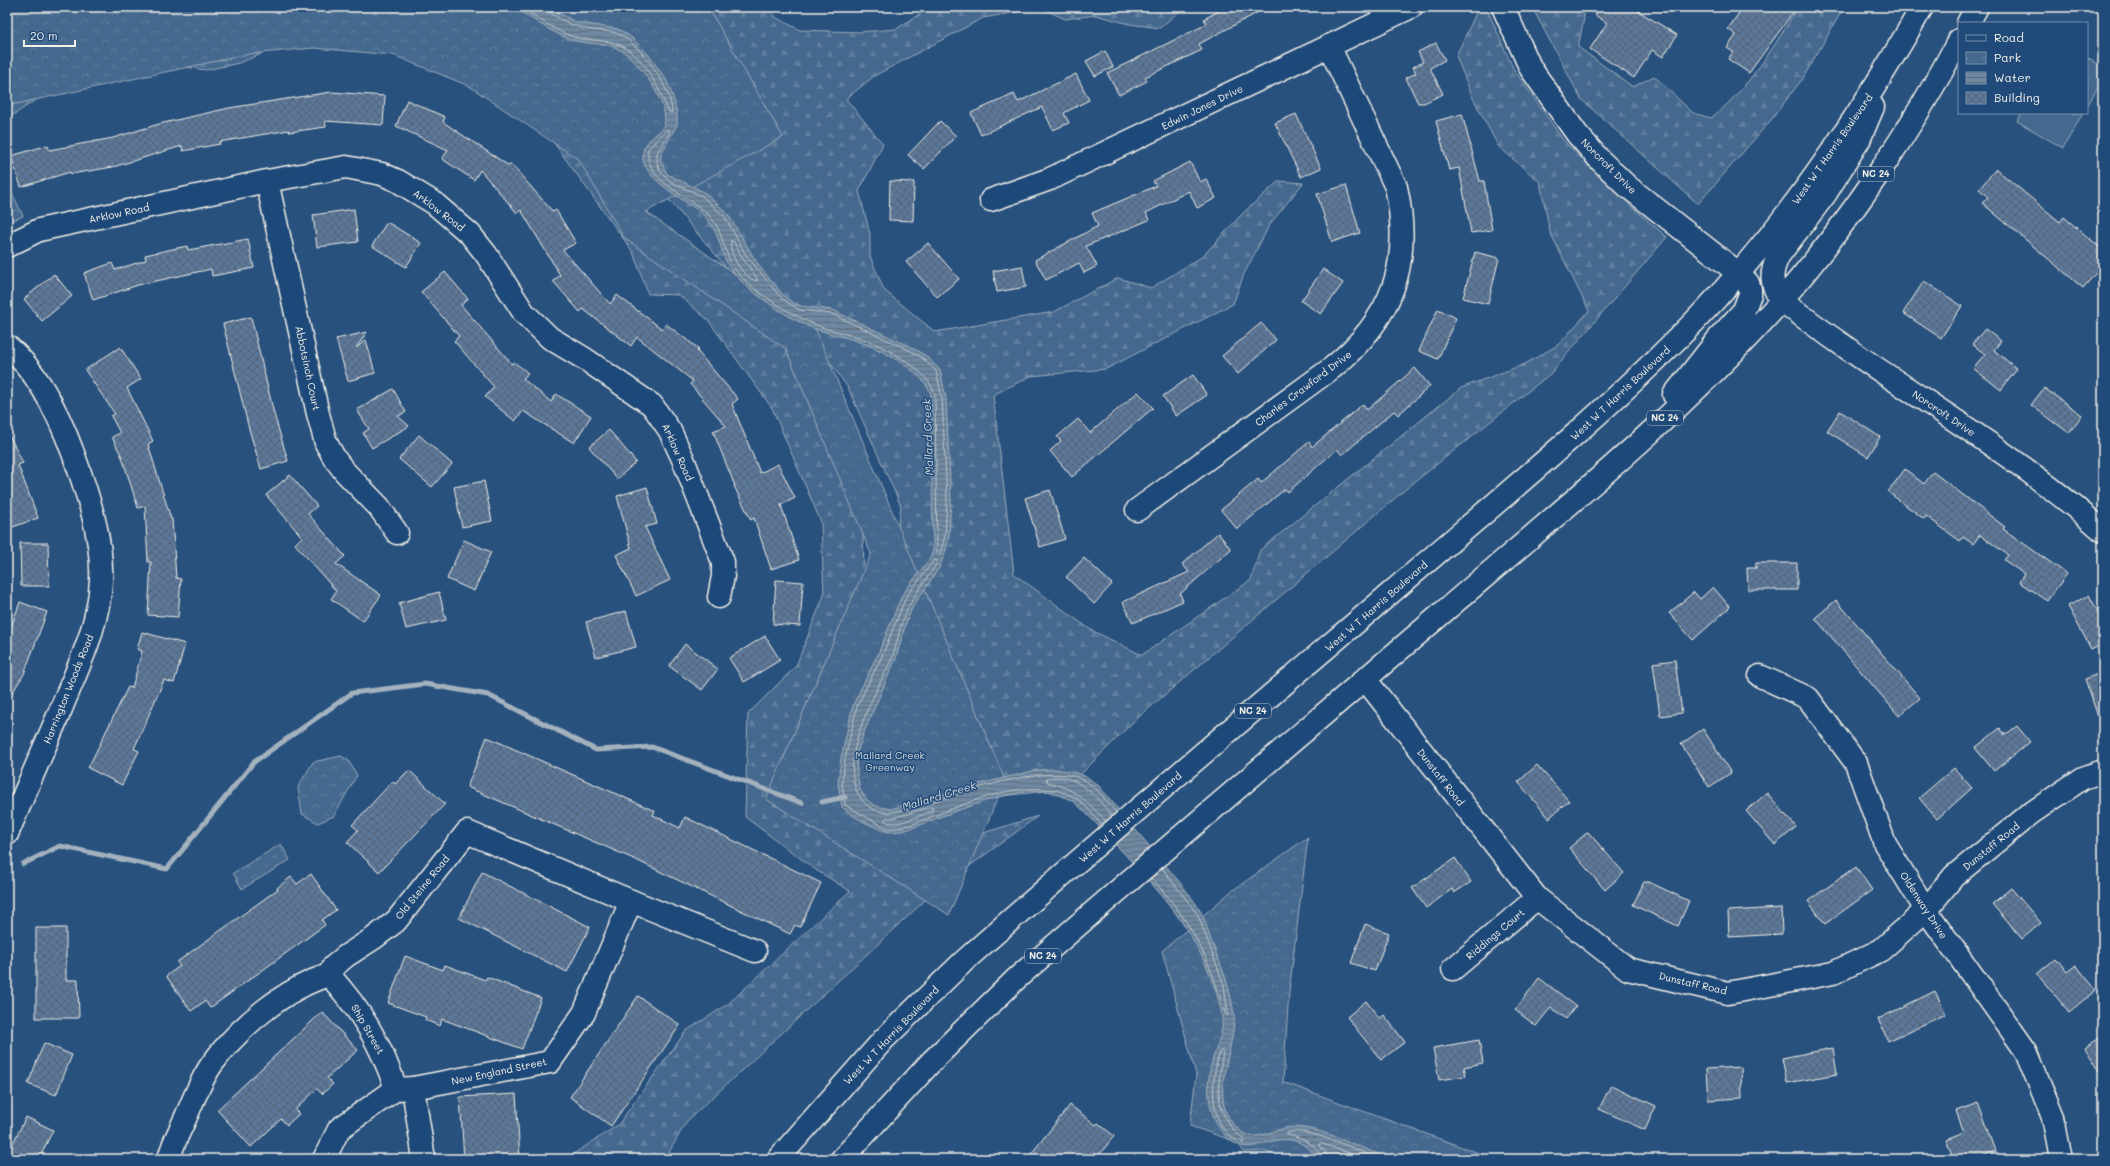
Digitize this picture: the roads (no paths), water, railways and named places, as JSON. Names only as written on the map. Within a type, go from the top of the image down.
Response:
[{"type":"street","name":"Edwin Jones Drive","points":[[990,200],[1050,180],[1411,7]]},
{"type":"street","name":"Norcroft Drive","points":[[1503,7],[1531,69],[1577,134],[1599,159],[1628,186],[1738,273],[1748,283],[1750,288],[1750,294],[1744,310],[1694,368],[1638,442]]},
{"type":"street","name":"West W T Harris Boulevard","points":[[778,1159],[884,1039],[963,962],[1576,434],[1696,320],[1738,273],[1787,213],[1828,158],[1893,58],[1922,7]]},
{"type":"street","points":[[1968,22],[1976,7]]},
{"type":"street","name":"NC 24","points":[[842,1159],[932,1061],[1016,978],[1364,680],[1638,442],[1727,359],[1781,300],[1850,212],[1919,110],[1958,42]]},
{"type":"street","name":"Charles Crawford Drive","points":[[1137,510],[1354,350],[1372,329],[1386,304],[1396,278],[1402,240],[1402,212],[1396,187],[1329,46]]},
{"type":"street","points":[[1781,300],[1772,281],[1774,265],[1779,255],[1826,193],[1859,140],[1893,58]]},
{"type":"street","name":"Arklow Road","points":[[7,246],[39,230],[267,181],[346,167],[382,174],[418,192],[466,230],[486,254],[514,298],[535,324],[550,338],[585,359],[652,405],[662,418],[683,459],[723,562],[722,582],[719,597]]},
{"type":"street","name":"Abbotsinch Court","points":[[267,181],[318,414],[326,443],[345,472],[379,507],[397,533]]},
{"type":"street","name":"Norcroft Drive","points":[[1781,300],[1983,440],[2078,509],[2103,531]]},
{"type":"street","name":"Harrington Woods Road","points":[[7,346],[34,376],[61,420],[96,524],[101,578],[98,612],[86,650],[7,834]]},
{"type":"street","name":"Oldenway Drive","points":[[1760,676],[1808,698],[1856,763],[1885,844],[1926,910],[2026,1051],[2053,1117],[2061,1159]]},
{"type":"street","name":"Dunstaff Road","points":[[1364,680],[1537,898],[1628,969],[1728,993],[1833,973],[1881,950],[1926,910],[1954,876],[2030,814],[2084,778],[2103,771]]},
{"type":"street","name":"Old Steine Road","points":[[169,1159],[199,1087],[211,1065],[230,1043],[273,1003],[296,988],[329,975],[333,967],[346,956],[374,938],[396,921],[467,832],[631,901],[756,951]]},
{"type":"street","name":"Riddings Court","points":[[1453,969],[1537,898]]},
{"type":"street","name":"New England Street","points":[[324,1159],[338,1129],[405,1089],[550,1062],[584,1013],[631,901]]},
{"type":"street","name":"Ship Street","points":[[329,975],[352,1001],[370,1028],[383,1055],[405,1089],[424,1159]]},
{"type":"water","name":"Mallard Creek","points":[[513,7],[549,7],[575,22],[618,29],[631,37],[648,54],[667,81],[677,112],[677,125],[661,154],[661,161],[667,174],[704,192],[728,214],[759,266],[784,296],[793,303],[801,306],[833,310],[911,347],[926,356],[940,370],[946,398],[951,500],[949,536],[946,550],[939,568],[912,608],[896,658],[864,732],[856,756],[860,790],[867,800],[875,806],[891,809],[971,786],[1037,770],[1056,769],[1077,773],[1087,777],[1100,787],[1177,879],[1192,898],[1204,918],[1228,986],[1234,1014],[1233,1035],[1224,1078],[1223,1092],[1224,1106],[1229,1118],[1239,1130],[1252,1136],[1258,1136],[1286,1128],[1305,1128],[1330,1134],[1391,1159],[1321,1159],[1304,1145],[1296,1141],[1273,1141],[1248,1147],[1232,1142],[1224,1134],[1214,1118],[1209,1100],[1210,1071],[1213,1057],[1221,1035],[1222,1018],[1221,1009],[1213,983],[1205,963],[1196,944],[1185,927],[1161,895],[1134,864],[1073,801],[1047,791],[1021,792],[991,799],[915,827],[893,832],[881,830],[866,823],[842,807],[838,783],[841,758],[853,705],[878,654],[902,595],[930,558],[933,551],[931,395],[921,379],[913,371],[894,358],[852,339],[810,327],[800,322],[764,300],[741,281],[727,263],[716,233],[709,221],[661,184],[651,175],[645,165],[643,154],[647,143],[664,126],[665,117],[657,94],[643,71],[625,53],[617,48],[569,39],[547,28]]},
{"type":"waterway","points":[[23,864],[60,846],[167,869],[254,762],[352,693],[425,684],[488,695],[596,750],[652,747],[802,803]]},
{"type":"waterway","points":[[822,802],[845,797]]},
{"type":"park label","name":"Mallard Creek Greenway","points":[[890,760]]}]
